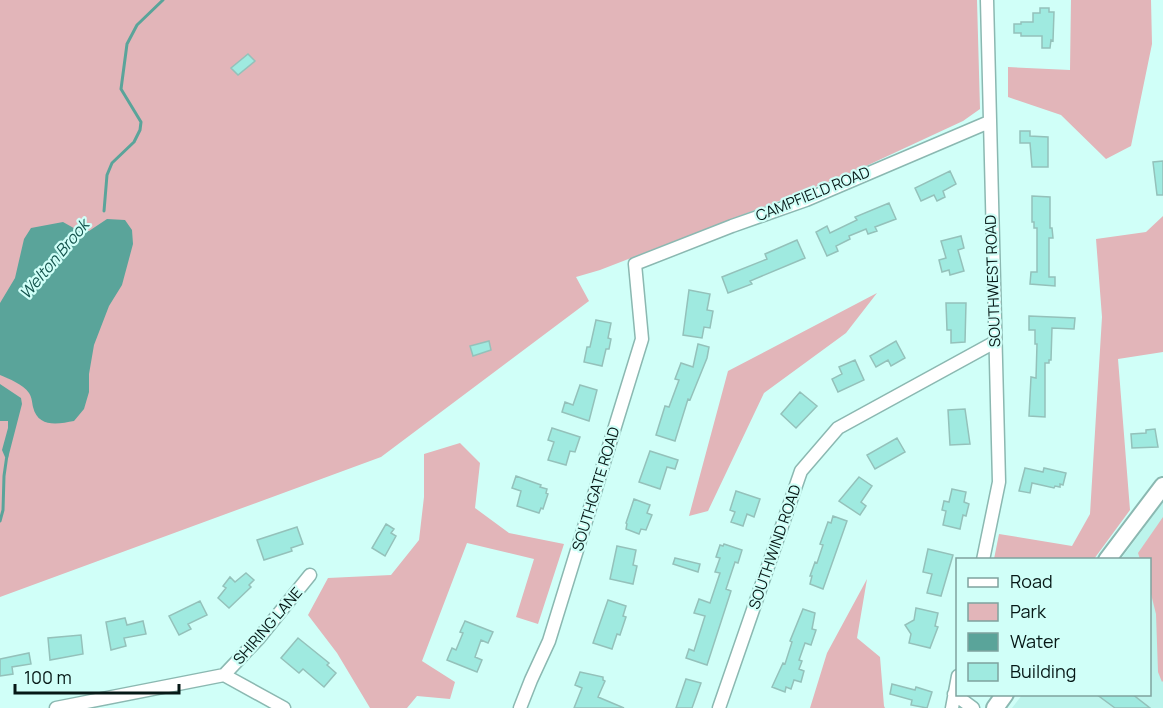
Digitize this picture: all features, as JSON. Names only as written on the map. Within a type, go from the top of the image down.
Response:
[{"type":"street","name":"SOUTHWEST ROAD","points":[[983,558],[999,482],[987,0]]},
{"type":"street","name":"CAMPFIELD ROAD","points":[[635,264],[806,200],[989,122]]},
{"type":"street","name":"SOUTHGATE ROAD","points":[[520,708],[549,641],[642,339],[635,264]]},
{"type":"street","name":"SOUTHWIND ROAD","points":[[719,708],[801,471],[838,428],[995,342]]},
{"type":"street","points":[[1109,558],[1163,486]]},
{"type":"street","name":"SHIRING LANE","points":[[224,675],[259,639],[310,575]]},
{"type":"street","points":[[56,708],[75,707],[224,675],[284,708]]},
{"type":"street","points":[[952,708],[956,682]]},
{"type":"street","points":[[957,696],[973,708]]},
{"type":"shaded area","points":[[1163,502],[1163,708],[1012,708],[1021,696],[1151,696],[1151,558],[1122,558]]},
{"type":"green space","points":[[0,0],[977,0],[980,109],[963,121],[851,173],[600,270],[576,277],[589,301],[381,457],[0,597]]},
{"type":"green space","points":[[1071,0],[1151,0],[1152,44],[1131,146],[1106,159],[1061,115],[1008,97],[1008,67],[1070,70]]},
{"type":"green space","points":[[1163,216],[1163,352],[1118,359],[1130,510],[1095,558],[994,558],[999,534],[1072,546],[1090,514],[1102,317],[1096,239],[1146,232]]},
{"type":"green space","points":[[877,293],[846,333],[764,393],[708,511],[689,516],[728,371]]},
{"type":"green space","points":[[460,443],[480,463],[475,508],[509,533],[564,544],[538,624],[516,617],[534,559],[467,543],[422,661],[455,682],[450,699],[417,696],[407,708],[370,708],[337,653],[308,615],[328,578],[391,575],[419,540],[424,497],[424,454]]},
{"type":"green space","points":[[1163,517],[1162,682],[1158,672],[1156,614],[1151,594],[1151,558],[1140,558],[1138,553]]},
{"type":"green space","points":[[867,579],[857,638],[880,657],[885,708],[810,708],[827,653]]},
{"type":"water","points":[[107,219],[125,220],[132,230],[133,244],[122,285],[109,306],[94,345],[89,374],[89,392],[84,409],[74,421],[49,423],[36,414],[31,397],[23,387],[0,375],[0,303],[15,278],[24,239],[31,228],[63,222],[79,231],[89,231]]},
{"type":"water","points":[[0,384],[21,398],[22,404],[8,458],[2,450],[8,421],[0,421]]},
{"type":"building","points":[[1040,8],[1049,8],[1049,12],[1054,12],[1053,41],[1051,40],[1050,48],[1042,48],[1042,36],[1021,36],[1021,33],[1014,33],[1014,24],[1033,22],[1033,13],[1040,13]]},
{"type":"building","points":[[248,54],[255,61],[238,75],[231,68]]},
{"type":"building","points":[[1020,131],[1030,131],[1030,136],[1048,137],[1048,167],[1032,167],[1030,143],[1020,143]]},
{"type":"building","points":[[1163,161],[1163,195],[1157,195],[1153,162]]},
{"type":"building","points":[[950,171],[956,184],[943,191],[945,197],[937,201],[934,195],[921,201],[915,188]]},
{"type":"building","points":[[1032,196],[1050,197],[1050,228],[1052,228],[1053,238],[1049,238],[1049,277],[1055,277],[1055,286],[1030,284],[1031,272],[1037,272],[1037,228],[1034,228],[1034,222],[1032,222]]},
{"type":"building","points":[[889,203],[896,219],[875,227],[877,231],[868,234],[866,229],[849,236],[850,239],[836,246],[838,251],[827,256],[816,232],[827,226],[830,233],[857,220],[855,217]]},
{"type":"building","points":[[961,236],[964,248],[958,250],[964,271],[950,275],[949,270],[942,272],[939,260],[946,258],[941,241]]},
{"type":"building","points":[[797,240],[805,258],[750,281],[752,284],[728,293],[722,277],[767,259],[765,254]]},
{"type":"building","points":[[689,290],[710,294],[707,310],[713,311],[710,328],[704,327],[702,338],[683,335]]},
{"type":"building","points":[[946,303],[966,303],[965,342],[951,343],[951,330],[947,330]]},
{"type":"building","points":[[1029,316],[1075,318],[1074,329],[1052,328],[1051,360],[1045,363],[1045,417],[1029,416],[1031,377],[1036,378],[1037,344],[1035,344],[1035,330],[1029,330]]},
{"type":"building","points":[[596,320],[611,323],[608,338],[611,339],[609,349],[606,349],[602,366],[584,362]]},
{"type":"building","points":[[489,341],[491,350],[473,356],[470,346]]},
{"type":"building","points":[[896,341],[905,358],[891,366],[888,360],[876,367],[870,356]]},
{"type":"building","points":[[698,344],[709,347],[707,358],[690,400],[688,399],[675,441],[656,435],[665,406],[669,407],[679,380],[675,379],[681,363],[693,367]]},
{"type":"building","points":[[855,360],[864,380],[838,392],[832,379],[842,374],[839,367]]},
{"type":"building","points":[[580,385],[597,390],[589,421],[562,412],[565,402],[573,405]]},
{"type":"building","points":[[800,392],[817,406],[796,428],[781,414]]},
{"type":"building","points":[[965,409],[970,444],[950,445],[948,410]]},
{"type":"building","points":[[552,428],[580,437],[575,452],[570,451],[566,465],[548,460],[554,442],[548,440]]},
{"type":"building","points":[[1155,429],[1158,447],[1132,448],[1131,434],[1146,433],[1146,430]]},
{"type":"building","points":[[897,438],[905,452],[875,469],[867,455]]},
{"type":"building","points":[[650,451],[678,460],[675,469],[667,467],[660,489],[639,482]]},
{"type":"building","points":[[1025,468],[1043,472],[1044,468],[1066,473],[1063,485],[1060,484],[1060,487],[1055,486],[1054,488],[1032,483],[1030,493],[1019,491]]},
{"type":"building","points":[[516,476],[547,489],[548,494],[543,509],[541,508],[539,513],[517,506],[521,491],[512,488]]},
{"type":"building","points":[[859,477],[872,486],[861,502],[866,506],[860,515],[839,501]]},
{"type":"building","points":[[952,489],[966,492],[964,502],[969,504],[966,516],[963,515],[960,529],[943,525],[946,511],[942,510],[944,501],[949,502]]},
{"type":"building","points":[[736,491],[760,499],[754,517],[747,514],[743,526],[731,522],[735,512],[730,510]]},
{"type":"building","points":[[634,499],[650,505],[647,513],[652,515],[646,530],[641,529],[639,534],[626,529]]},
{"type":"building","points":[[833,516],[847,521],[823,589],[810,584],[812,576],[810,576],[823,545],[820,544],[828,522],[831,523]]},
{"type":"building","points":[[386,524],[394,529],[391,533],[396,536],[385,556],[372,548]]},
{"type":"building","points":[[297,527],[303,544],[291,548],[292,551],[264,560],[257,540]]},
{"type":"building","points":[[724,544],[742,550],[738,563],[735,562],[726,589],[731,591],[707,665],[686,658],[689,649],[694,651],[705,616],[694,613],[699,599],[710,603],[720,573],[715,572],[720,558],[716,557],[720,545]]},
{"type":"building","points":[[617,546],[636,550],[633,565],[637,566],[633,584],[610,579]]},
{"type":"building","points":[[928,549],[953,555],[941,596],[927,593],[932,574],[923,572]]},
{"type":"building","points":[[675,558],[700,564],[698,572],[673,564]]},
{"type":"building","points":[[246,573],[254,580],[249,585],[251,587],[229,608],[218,598],[226,588],[223,586],[230,577],[235,582]]},
{"type":"building","points":[[608,600],[626,606],[623,616],[626,617],[612,649],[593,643]]},
{"type":"building","points":[[200,601],[207,615],[188,624],[191,629],[179,635],[169,616]]},
{"type":"building","points":[[916,608],[938,613],[935,626],[938,627],[930,648],[909,643],[911,634],[905,625],[914,620]]},
{"type":"building","points":[[803,609],[815,613],[812,629],[816,630],[811,645],[805,643],[799,660],[802,661],[799,669],[804,671],[801,682],[794,680],[791,689],[786,687],[785,692],[772,687],[783,663],[785,664],[792,642],[790,641]]},
{"type":"building","points":[[125,618],[127,625],[143,621],[146,634],[124,638],[126,646],[111,650],[106,622]]},
{"type":"building","points":[[465,621],[493,632],[488,643],[481,640],[475,657],[482,660],[477,672],[447,660],[452,648],[456,650]]},
{"type":"building","points":[[81,635],[83,654],[50,660],[48,638]]},
{"type":"building","points":[[298,638],[329,663],[327,665],[336,673],[324,687],[303,669],[299,673],[281,658]]},
{"type":"building","points":[[29,653],[31,664],[12,667],[13,674],[0,676],[0,659]]},
{"type":"building","points":[[580,672],[603,677],[605,681],[598,697],[624,708],[574,708],[582,688],[575,685]]},
{"type":"building","points":[[686,679],[701,683],[692,708],[676,708]]},
{"type":"building","points":[[892,684],[932,692],[927,708],[911,705],[912,700],[890,694]]},
{"type":"building","points":[[1099,696],[1135,696],[1150,708],[1115,708]]},
{"type":"waterway","name":"Welton Brook","points":[[104,211],[107,175],[112,163],[134,142],[140,130],[141,122],[121,89],[127,44],[137,25],[163,0]]},
{"type":"waterway","name":"Welton Brook","points":[[0,521],[3,510],[7,455]]}]
